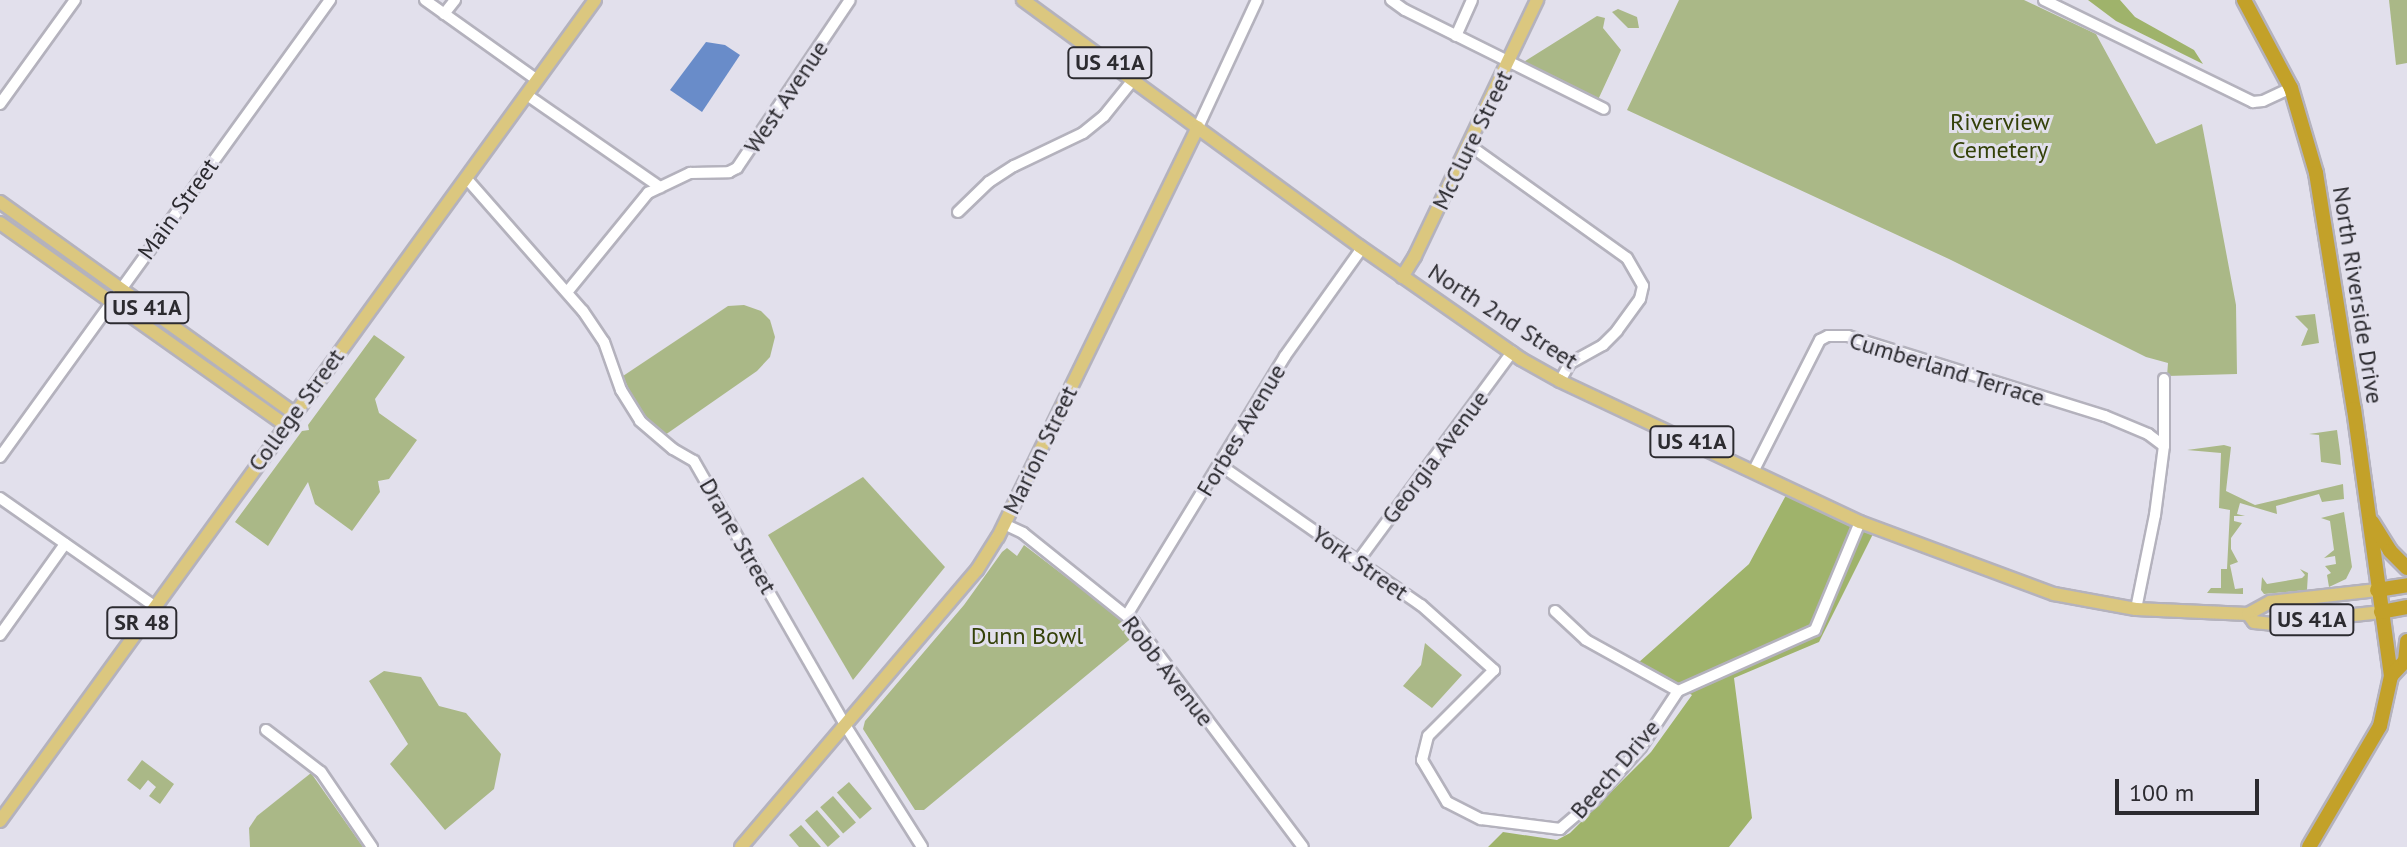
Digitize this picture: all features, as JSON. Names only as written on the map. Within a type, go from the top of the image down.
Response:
[{"type":"highway","name":"North Riverside Drive","points":[[2244,0],[2291,88],[2316,173],[2391,676]]},
{"type":"highway","points":[[2368,515],[2381,538],[2407,568]]},
{"type":"highway","name":"North 2nd Street","points":[[2377,590],[2407,585]]},
{"type":"highway","name":"North 2nd Street","points":[[2381,612],[2407,607]]},
{"type":"highway","points":[[2309,847],[2380,726],[2391,676],[2405,661],[2407,641]]},
{"type":"main road","name":"College Street","points":[[0,821],[595,0]]},
{"type":"main road","name":"North 2nd Street","points":[[1023,0],[1402,277],[1512,352],[1560,381],[1860,522],[2054,594],[2136,609],[2248,614],[2270,602],[2377,590]]},
{"type":"main road","name":"McClure Street","points":[[1402,277],[1537,0]]},
{"type":"main road","name":"Marion Street","points":[[741,847],[977,570],[1004,524],[1198,127]]},
{"type":"main road","name":"US 41A","points":[[0,202],[294,413]]},
{"type":"main road","name":"US 41A","points":[[0,223],[285,425]]},
{"type":"main road","name":"North 2nd Street","points":[[2248,614],[2254,622],[2272,624],[2381,612]]},
{"type":"street","points":[[0,104],[75,0]]},
{"type":"street","name":"Main Street","points":[[0,457],[330,0]]},
{"type":"street","points":[[425,0],[537,80]]},
{"type":"street","points":[[444,14],[455,0]]},
{"type":"street","name":"West Avenue","points":[[568,291],[639,201],[690,173],[725,173],[737,168],[850,0]]},
{"type":"street","name":"Marion Street","points":[[1198,127],[1257,0]]},
{"type":"street","points":[[1391,0],[1407,5],[1456,36],[1604,109]]},
{"type":"street","points":[[1456,36],[1472,0]]},
{"type":"street","points":[[2044,0],[2253,102],[2263,101],[2291,88]]},
{"type":"street","points":[[958,212],[989,182],[1014,166],[1083,133],[1104,116],[1133,80]]},
{"type":"street","points":[[527,95],[660,187]]},
{"type":"street","points":[[1469,145],[1627,258],[1643,286],[1640,299],[1617,331],[1603,345],[1570,363],[1560,381]]},
{"type":"street","name":"Drane Street","points":[[466,178],[568,291],[604,342],[621,390],[640,421],[673,449],[694,461],[845,725],[922,847]]},
{"type":"street","name":"Forbes Avenue","points":[[1127,615],[1285,356],[1362,248]]},
{"type":"street","name":"Cumberland Terrace","points":[[1754,470],[1820,340],[1828,336],[1848,336],[2105,416],[2148,434],[2164,446]]},
{"type":"street","name":"Georgia Avenue","points":[[1358,561],[1512,352]]},
{"type":"street","points":[[2136,609],[2155,515],[2164,446],[2164,379]]},
{"type":"street","name":"York Street","points":[[1220,465],[1421,605],[1494,670]]},
{"type":"street","points":[[0,498],[154,606]]},
{"type":"street","points":[[1555,611],[1586,640],[1678,691],[1815,630],[1860,522]]},
{"type":"street","name":"Robb Avenue","points":[[1004,524],[1023,533],[1127,615],[1303,847]]},
{"type":"street","points":[[0,635],[65,544]]},
{"type":"street","name":"Beech Drive","points":[[1494,670],[1428,736],[1422,760],[1447,802],[1481,819],[1560,829],[1594,800],[1641,747],[1678,691]]},
{"type":"street","points":[[266,730],[321,772],[372,847]]},
{"type":"green space","name":"Riverview Cemetery","points":[[1679,0],[2024,0],[2096,34],[2156,144],[2202,124],[2236,305],[2237,374],[2167,376],[2168,363],[2146,357],[1949,259],[1627,110]]},
{"type":"green space","points":[[2088,0],[2120,0],[2135,17],[2194,50],[2203,64],[2116,21]]},
{"type":"green space","points":[[2389,0],[2407,0],[2407,63],[2396,65]]},
{"type":"green space","points":[[1618,9],[1637,17],[1639,28],[1628,28],[1612,12]]},
{"type":"green space","points":[[1597,16],[1605,18],[1603,28],[1621,50],[1597,102],[1522,63]]},
{"type":"green space","points":[[744,305],[761,311],[770,320],[775,337],[770,357],[757,371],[665,435],[637,408],[623,376],[728,306]]},
{"type":"green space","points":[[2315,314],[2319,343],[2301,346],[2308,329],[2295,316]]},
{"type":"green space","points":[[374,335],[405,357],[375,399],[379,413],[417,440],[389,479],[378,481],[380,492],[352,531],[315,504],[308,482],[268,546],[235,522],[302,431],[309,430],[308,425]]},
{"type":"green space","points":[[2337,430],[2341,465],[2321,462],[2319,435],[2309,434]]},
{"type":"green space","points":[[2224,445],[2231,447],[2226,491],[2255,505],[2343,484],[2344,499],[2322,502],[2319,494],[2276,506],[2277,514],[2240,503],[2237,514],[2245,516],[2234,516],[2234,521],[2242,523],[2231,538],[2231,549],[2238,562],[2230,565],[2235,589],[2243,588],[2243,594],[2207,593],[2211,588],[2221,588],[2221,569],[2227,569],[2230,510],[2219,508],[2221,453],[2187,450]]},
{"type":"green space","points":[[863,477],[945,567],[853,680],[768,535]]},
{"type":"green space","points":[[1792,484],[1877,526],[1819,642],[1734,678],[1752,818],[1729,847],[1488,847],[1503,832],[1557,840],[1570,833],[1651,752],[1692,695],[1638,663],[1749,564]]},
{"type":"green space","points":[[2344,512],[2352,567],[2346,579],[2329,587],[2327,575],[2331,573],[2325,566],[2336,564],[2335,556],[2324,558],[2334,550],[2330,521],[2321,518]]},
{"type":"green space","name":"Dunn Bowl","points":[[1024,545],[1121,619],[1134,636],[924,810],[915,810],[863,729],[865,721],[964,605],[1002,552],[1007,548],[1017,556]]},
{"type":"green space","points":[[2300,569],[2308,573],[2307,590],[2264,594],[2261,590],[2262,577],[2267,584],[2302,578],[2305,575]]},
{"type":"green space","points":[[1425,643],[1462,675],[1432,708],[1403,686],[1421,665]]},
{"type":"green space","points":[[384,671],[421,677],[439,706],[466,713],[501,754],[494,789],[445,830],[390,764],[408,744],[369,681]]},
{"type":"green space","points":[[142,760],[174,784],[160,804],[149,796],[156,787],[148,780],[140,790],[127,780]]},
{"type":"green space","points":[[311,773],[363,847],[250,847],[249,828],[257,816]]},
{"type":"green space","points":[[849,782],[872,808],[860,819],[837,792]]},
{"type":"green space","points":[[833,796],[856,822],[843,834],[820,807]]},
{"type":"green space","points":[[817,810],[840,836],[828,847],[805,820]]},
{"type":"green space","points":[[801,825],[821,847],[799,847],[789,835]]},
{"type":"water","points":[[706,42],[725,45],[740,55],[702,112],[670,90]]}]
